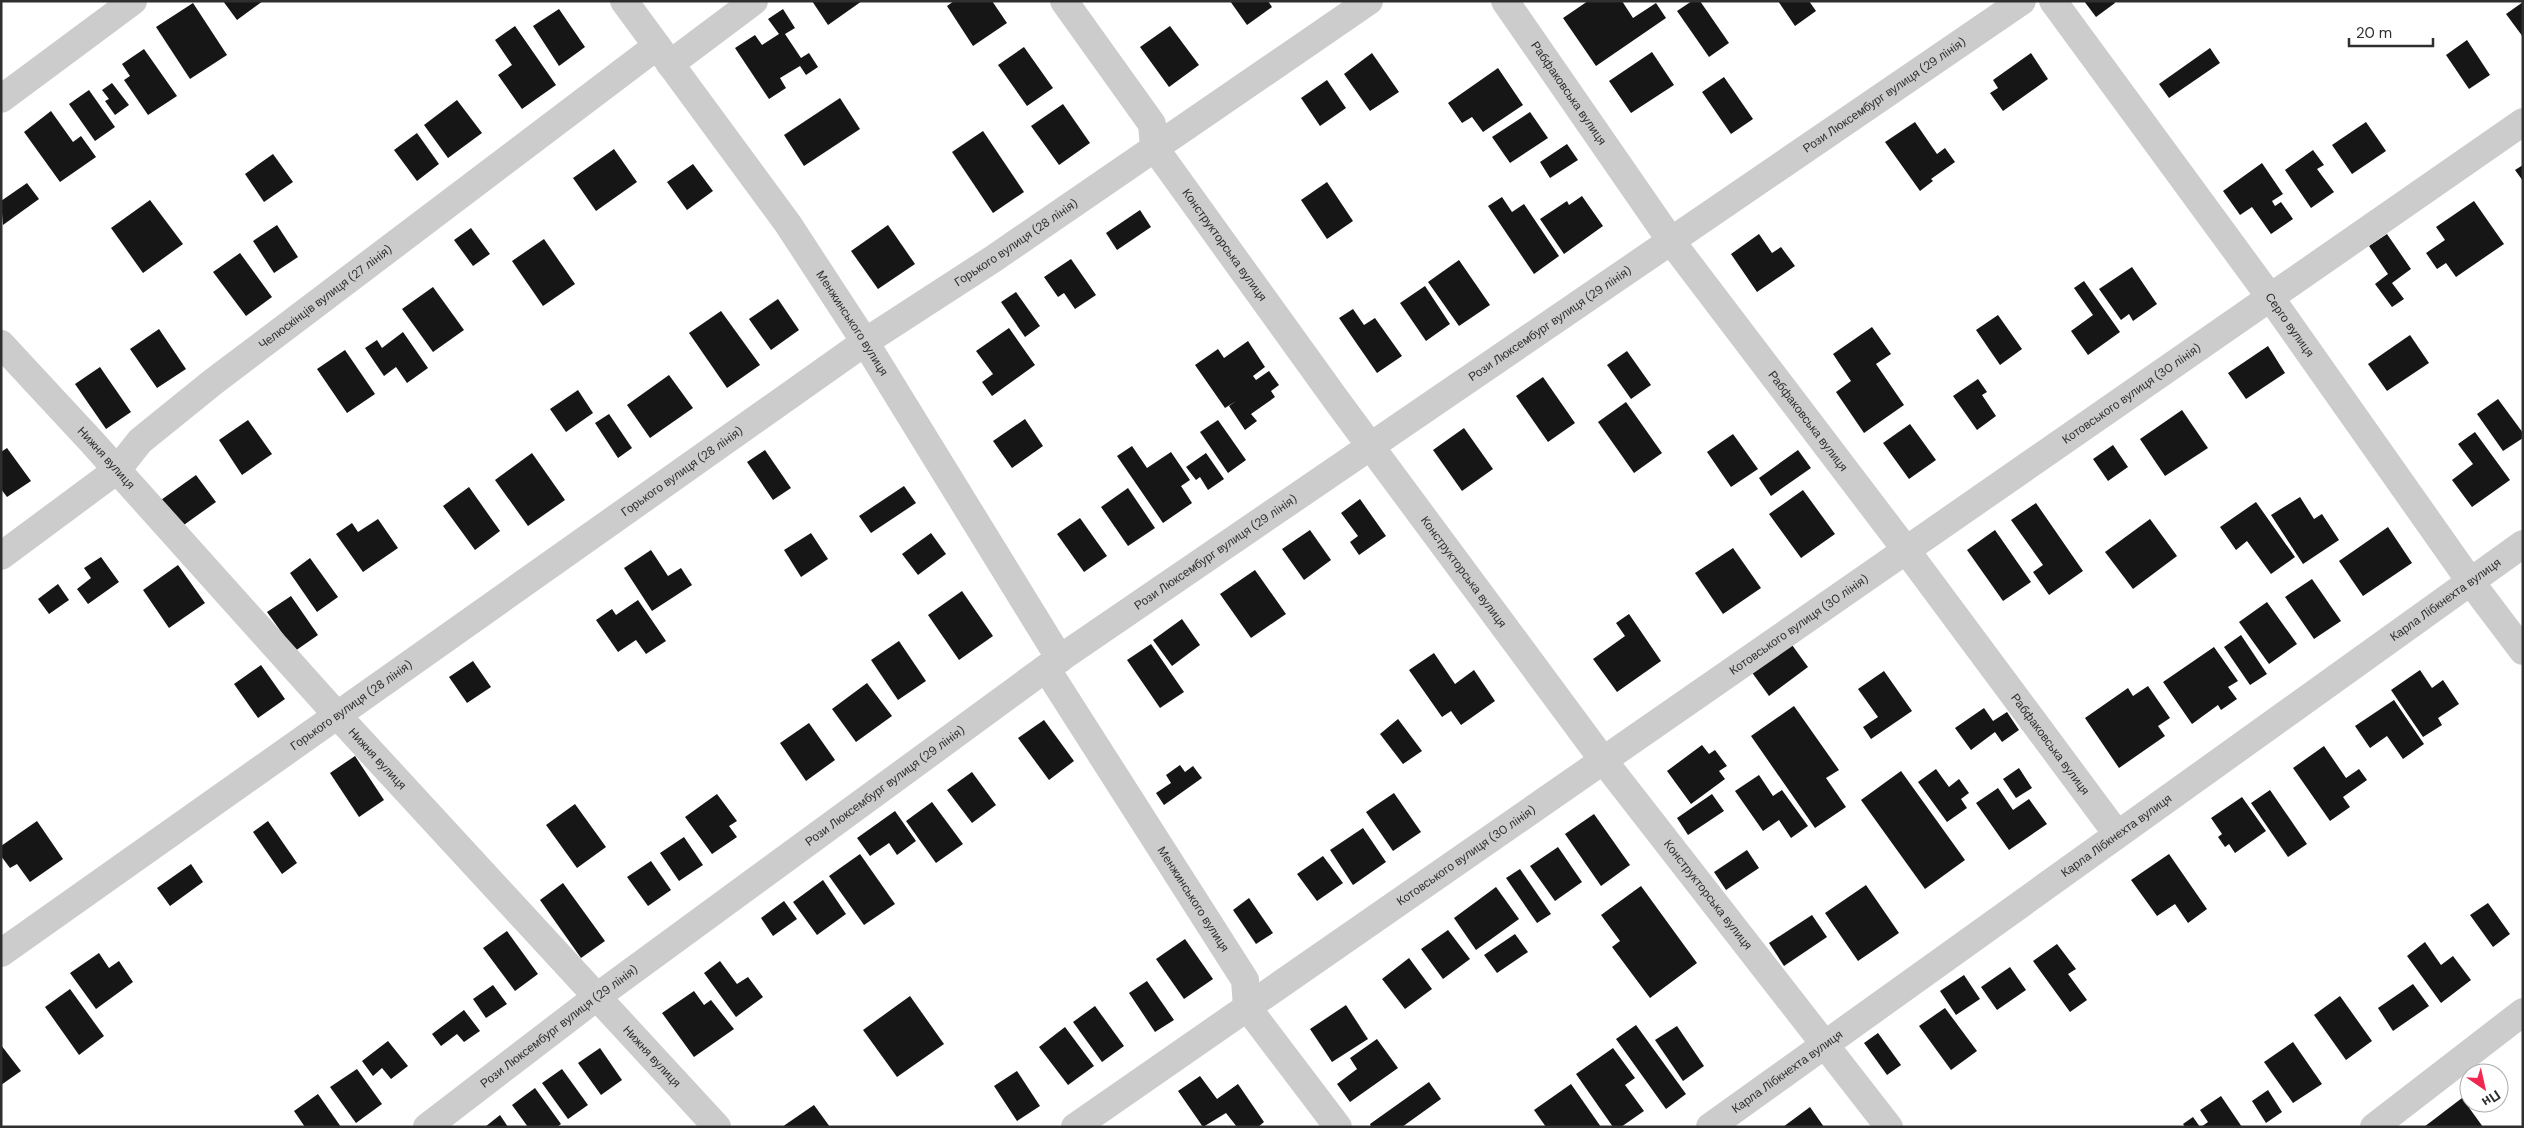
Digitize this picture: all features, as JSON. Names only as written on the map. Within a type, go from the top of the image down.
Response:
[{"type":"street","points":[[1,99],[133,1]]},
{"type":"street","name":"Менжинського вулиця","points":[[624,1],[788,224],[865,342],[1053,663],[1245,980],[1247,1007]]},
{"type":"street","name":"Челюскінців вулиця (27 лiнiя)","points":[[1,556],[117,470],[140,441],[213,382],[664,55],[754,1]]},
{"type":"street","name":"Конструкторська вулиця","points":[[1064,1],[1152,124],[1154,147],[1370,446],[1603,760],[1889,1127]]},
{"type":"street","name":"Горького вулиця (28 лiнiя)","points":[[1,953],[865,342],[993,259],[1369,1]]},
{"type":"street","name":"Рабфаковська вулиця","points":[[1505,1],[1671,241],[1906,550],[2117,834]]},
{"type":"street","name":"Рози Люксембург вулиця (29 лiнiя)","points":[[427,1127],[598,996],[1053,663],[2022,1]]},
{"type":"street","name":"Серго вулиця","points":[[2053,1],[2270,297],[2470,581],[2523,651]]},
{"type":"street","name":"Котовського вулиця (30 лiнiя)","points":[[1075,1127],[2523,122]]},
{"type":"street","name":"Нижня вулиця","points":[[1,344],[117,470],[337,716],[598,996],[717,1127]]},
{"type":"street","name":"Карла Лібкнехта вулиця","points":[[1710,1127],[2523,544]]},
{"type":"street","points":[[1247,1007],[1338,1127]]},
{"type":"street","points":[[2374,1127],[2523,1012]]},
{"type":"building","points":[[223,1],[263,1],[237,20]]},
{"type":"building","points":[[812,1],[862,1],[828,25]]},
{"type":"building","points":[[954,1],[992,1],[1007,23],[973,46],[947,6]]},
{"type":"building","points":[[1230,1],[1268,1],[1272,7],[1247,25]]},
{"type":"building","points":[[1588,1],[1622,1],[1633,18],[1656,3],[1666,18],[1596,66],[1563,18]]},
{"type":"building","points":[[1692,1],[1700,1],[1729,43],[1709,57],[1677,11]]},
{"type":"building","points":[[1778,1],[1809,1],[1816,11],[1795,26]]},
{"type":"building","points":[[2084,1],[2114,1],[2115,3],[2096,17]]},
{"type":"building","points":[[2523,2],[2523,37],[2506,14]]},
{"type":"building","points":[[193,3],[227,55],[190,79],[156,27]]},
{"type":"building","points":[[559,9],[585,47],[559,66],[533,26]]},
{"type":"building","points":[[783,9],[795,28],[785,34],[801,58],[809,53],[818,67],[806,75],[800,66],[780,78],[786,88],[769,99],[735,48],[755,35],[762,45],[779,34],[768,19]]},
{"type":"building","points":[[515,26],[556,85],[522,109],[498,75],[512,65],[495,40]]},
{"type":"building","points":[[1170,26],[1199,65],[1169,87],[1140,47]]},
{"type":"building","points":[[2467,40],[2490,75],[2469,89],[2446,55]]},
{"type":"building","points":[[1024,47],[1053,88],[1027,106],[998,65]]},
{"type":"building","points":[[2210,48],[2220,63],[2169,98],[2159,84]]},
{"type":"building","points":[[144,49],[177,96],[148,115],[124,80],[130,76],[122,64]]},
{"type":"building","points":[[1652,52],[1674,85],[1631,113],[1609,81]]},
{"type":"building","points":[[1372,53],[1399,92],[1370,111],[1344,74]]},
{"type":"building","points":[[2031,53],[2048,79],[2003,111],[1990,93],[1998,88],[1993,80]]},
{"type":"building","points":[[1498,68],[1523,105],[1483,132],[1472,117],[1462,123],[1448,103]]},
{"type":"building","points":[[1724,77],[1753,119],[1731,134],[1702,92]]},
{"type":"building","points":[[1327,80],[1346,108],[1320,126],[1301,98]]},
{"type":"building","points":[[112,83],[129,105],[115,115],[105,101],[109,99],[102,90]]},
{"type":"building","points":[[89,90],[115,127],[95,141],[69,104]]},
{"type":"building","points":[[840,98],[860,129],[804,166],[784,135]]},
{"type":"building","points":[[457,100],[482,133],[448,158],[424,125]]},
{"type":"building","points":[[1063,104],[1090,143],[1059,165],[1031,126]]},
{"type":"building","points":[[51,111],[73,142],[81,136],[96,157],[60,182],[24,132]]},
{"type":"building","points":[[1530,112],[1548,138],[1510,163],[1492,137]]},
{"type":"building","points":[[1915,122],[1937,154],[1945,148],[1955,162],[1931,179],[1933,181],[1920,191],[1885,142]]},
{"type":"building","points":[[2366,122],[2386,151],[2352,174],[2332,145]]},
{"type":"building","points":[[983,131],[1024,192],[993,213],[952,152]]},
{"type":"building","points":[[417,133],[439,164],[417,181],[394,150]]},
{"type":"building","points":[[1567,144],[1578,160],[1550,178],[1540,162]]},
{"type":"building","points":[[614,149],[637,182],[596,211],[573,178]]},
{"type":"building","points":[[2313,150],[2324,165],[2317,169],[2334,192],[2311,208],[2285,170]]},
{"type":"building","points":[[273,154],[293,182],[264,202],[245,174]]},
{"type":"building","points":[[2262,163],[2283,194],[2272,201],[2275,206],[2281,202],[2293,219],[2271,234],[2252,207],[2240,215],[2223,191]]},
{"type":"building","points":[[693,164],[713,191],[687,210],[667,182]]},
{"type":"building","points":[[2523,165],[2523,181],[2515,170]]},
{"type":"building","points":[[1327,182],[1353,221],[1327,239],[1301,200]]},
{"type":"building","points":[[27,183],[39,199],[3,225],[1,201]]},
{"type":"building","points":[[1582,196],[1603,226],[1564,254],[1540,219],[1567,201],[1569,205]]},
{"type":"building","points":[[1502,197],[1512,212],[1524,204],[1559,256],[1534,274],[1488,206]]},
{"type":"building","points":[[150,200],[183,244],[143,273],[111,228]]},
{"type":"building","points":[[2474,201],[2504,244],[2456,277],[2446,263],[2437,269],[2426,253],[2445,240],[2436,227]]},
{"type":"building","points":[[1140,210],[1151,227],[1117,250],[1106,233]]},
{"type":"building","points":[[277,225],[298,257],[274,273],[253,241]]},
{"type":"building","points":[[888,225],[915,264],[878,289],[851,251]]},
{"type":"building","points":[[471,228],[490,254],[473,266],[454,240]]},
{"type":"building","points":[[1759,234],[1772,253],[1781,247],[1795,266],[1757,292],[1731,254]]},
{"type":"building","points":[[2387,234],[2411,269],[2392,283],[2404,299],[2392,307],[2375,284],[2388,274],[2369,246]]},
{"type":"building","points":[[544,239],[575,284],[543,306],[512,261]]},
{"type":"building","points":[[240,253],[272,297],[246,316],[213,272]]},
{"type":"building","points":[[1071,259],[1096,295],[1075,309],[1064,293],[1058,297],[1044,277]]},
{"type":"building","points":[[1459,260],[1490,305],[1459,326],[1428,282]]},
{"type":"building","points":[[2132,267],[2157,304],[2133,321],[2129,314],[2121,320],[2099,289]]},
{"type":"building","points":[[2084,281],[2120,332],[2088,355],[2071,331],[2093,315],[2074,288]]},
{"type":"building","points":[[1425,286],[1450,324],[1426,341],[1400,303]]},
{"type":"building","points":[[433,287],[464,330],[433,352],[402,309]]},
{"type":"building","points":[[1016,292],[1040,326],[1025,337],[1001,302]]},
{"type":"building","points":[[778,299],[799,330],[771,350],[749,319]]},
{"type":"building","points":[[1353,309],[1364,325],[1375,318],[1402,356],[1377,373],[1339,318]]},
{"type":"building","points":[[721,311],[760,365],[727,388],[689,333]]},
{"type":"building","points":[[1998,315],[2022,349],[2000,365],[1976,330]]},
{"type":"building","points":[[1872,327],[1891,354],[1876,364],[1904,405],[1864,433],[1836,392],[1851,381],[1833,354]]},
{"type":"building","points":[[1009,328],[1035,365],[992,396],[982,382],[993,374],[976,351]]},
{"type":"building","points":[[159,329],[186,369],[157,388],[130,349]]},
{"type":"building","points":[[403,332],[428,368],[407,383],[396,367],[384,376],[365,348],[377,340],[382,348]]},
{"type":"building","points":[[2410,335],[2429,363],[2387,391],[2368,364]]},
{"type":"building","points":[[1248,341],[1265,367],[1253,376],[1256,380],[1269,371],[1279,385],[1271,391],[1275,397],[1251,414],[1257,421],[1245,430],[1229,406],[1236,401],[1225,408],[1195,365],[1218,349],[1224,358]]},
{"type":"building","points":[[2268,346],[2285,373],[2246,399],[2228,373]]},
{"type":"building","points":[[345,350],[375,394],[347,413],[317,369]]},
{"type":"building","points":[[1627,351],[1651,385],[1631,399],[1607,365]]},
{"type":"building","points":[[100,367],[131,412],[106,429],[75,384]]},
{"type":"building","points":[[669,375],[693,408],[650,438],[627,405]]},
{"type":"building","points":[[1543,377],[1575,423],[1548,442],[1516,396]]},
{"type":"building","points":[[1978,379],[1987,392],[1982,395],[1996,416],[1977,430],[1953,396]]},
{"type":"building","points":[[578,390],[593,413],[566,432],[550,409]]},
{"type":"building","points":[[2498,399],[2523,433],[2523,438],[2503,451],[2477,414]]},
{"type":"building","points":[[1626,402],[1662,453],[1634,473],[1598,422]]},
{"type":"building","points":[[2182,410],[2208,448],[2165,476],[2140,439]]},
{"type":"building","points":[[609,414],[632,448],[618,458],[595,423]]},
{"type":"building","points":[[1025,419],[1043,446],[1012,468],[993,441]]},
{"type":"building","points":[[248,420],[272,454],[242,475],[219,440]]},
{"type":"building","points":[[1218,420],[1246,460],[1228,473],[1200,432]]},
{"type":"building","points":[[1910,424],[1936,460],[1909,479],[1883,443]]},
{"type":"building","points":[[1464,428],[1493,469],[1462,491],[1433,450]]},
{"type":"building","points":[[2475,432],[2510,480],[2472,507],[2452,480],[2473,464],[2458,444]]},
{"type":"building","points":[[1733,434],[1758,469],[1731,487],[1707,452]]},
{"type":"building","points":[[2113,445],[2128,467],[2108,481],[2093,459]]},
{"type":"building","points":[[1132,446],[1147,468],[1171,452],[1190,480],[1181,486],[1192,503],[1163,523],[1117,456]]},
{"type":"building","points":[[7,448],[31,481],[7,497],[1,489],[1,452]]},
{"type":"building","points":[[765,450],[791,488],[773,500],[747,462]]},
{"type":"building","points":[[1798,450],[1811,468],[1771,496],[1759,478]]},
{"type":"building","points":[[532,453],[565,500],[528,526],[495,480]]},
{"type":"building","points":[[1206,453],[1224,479],[1208,490],[1200,477],[1196,480],[1186,467]]},
{"type":"building","points":[[196,475],[216,502],[181,527],[161,500]]},
{"type":"building","points":[[904,486],[916,503],[871,533],[859,516]]},
{"type":"building","points":[[469,487],[500,531],[475,550],[443,506]]},
{"type":"building","points":[[1128,488],[1155,528],[1128,546],[1101,507]]},
{"type":"building","points":[[1803,490],[1835,534],[1801,558],[1769,514]]},
{"type":"building","points":[[2300,497],[2314,519],[2322,514],[2339,540],[2303,564],[2271,515]]},
{"type":"building","points":[[1360,499],[1386,536],[1359,555],[1350,542],[1358,536],[1341,513]]},
{"type":"building","points":[[2256,502],[2295,557],[2271,574],[2247,541],[2236,550],[2220,527]]},
{"type":"building","points":[[2036,503],[2083,571],[2049,595],[2033,572],[2043,565],[2011,520]]},
{"type":"building","points":[[1080,518],[1107,556],[1084,572],[1057,534]]},
{"type":"building","points":[[378,519],[398,548],[363,572],[336,534],[352,523],[358,532]]},
{"type":"building","points":[[2150,519],[2177,556],[2133,589],[2105,552]]},
{"type":"building","points":[[2388,527],[2412,563],[2363,596],[2339,561]]},
{"type":"building","points":[[1310,530],[1331,560],[1304,580],[1282,549]]},
{"type":"building","points":[[1995,530],[2031,582],[2003,601],[1967,550]]},
{"type":"building","points":[[811,533],[828,559],[801,577],[784,550]]},
{"type":"building","points":[[931,533],[946,554],[918,575],[902,554]]},
{"type":"building","points":[[1733,548],[1761,588],[1723,614],[1695,573]]},
{"type":"building","points":[[651,550],[668,576],[681,568],[692,585],[652,611],[624,568]]},
{"type":"building","points":[[101,557],[119,582],[88,604],[77,589],[91,578],[84,568]]},
{"type":"building","points":[[310,558],[338,597],[317,612],[290,573]]},
{"type":"building","points":[[178,565],[205,603],[169,628],[143,590]]},
{"type":"building","points":[[1255,570],[1286,614],[1251,638],[1220,594]]},
{"type":"building","points":[[2312,579],[2341,621],[2314,639],[2285,597]]},
{"type":"building","points":[[58,584],[69,600],[49,614],[38,599]]},
{"type":"building","points":[[962,591],[993,636],[959,660],[928,615]]},
{"type":"building","points":[[291,596],[318,635],[295,651],[267,612]]},
{"type":"building","points":[[638,600],[666,641],[646,654],[636,640],[618,652],[596,620],[612,609],[616,615]]},
{"type":"building","points":[[2267,602],[2297,644],[2269,664],[2239,622]]},
{"type":"building","points":[[1629,614],[1661,661],[1617,692],[1593,659],[1625,636],[1616,623]]},
{"type":"building","points":[[1182,619],[1200,645],[1172,666],[1153,640]]},
{"type":"building","points":[[2241,635],[2267,674],[2250,685],[2224,647]]},
{"type":"building","points":[[1787,638],[1808,667],[1769,696],[1748,667]]},
{"type":"building","points":[[899,641],[926,681],[898,700],[871,660]]},
{"type":"building","points":[[1151,644],[1184,692],[1160,708],[1127,660]]},
{"type":"building","points":[[2214,647],[2238,681],[2228,687],[2237,699],[2221,710],[2218,705],[2192,724],[2163,682]]},
{"type":"building","points":[[1434,653],[1455,684],[1474,670],[1495,701],[1461,725],[1451,711],[1442,717],[1409,670]]},
{"type":"building","points":[[473,661],[491,687],[467,703],[449,677]]},
{"type":"building","points":[[261,665],[285,699],[258,718],[234,684]]},
{"type":"building","points":[[2420,670],[2432,688],[2443,680],[2459,704],[2438,718],[2442,725],[2423,737],[2391,690]]},
{"type":"building","points":[[1884,671],[1912,711],[1871,739],[1863,727],[1878,717],[1858,689]]},
{"type":"building","points":[[867,683],[892,716],[856,742],[832,709]]},
{"type":"building","points":[[2148,686],[2170,718],[2158,726],[2165,736],[2119,768],[2085,718],[2128,688],[2133,696]]},
{"type":"building","points":[[2394,700],[2424,744],[2403,759],[2387,736],[2370,748],[2355,726]]},
{"type":"building","points":[[1794,706],[1839,770],[1826,778],[1846,807],[1815,828],[1751,736]]},
{"type":"building","points":[[1984,708],[1993,721],[2007,712],[2019,730],[2002,742],[1995,732],[1971,750],[1955,728]]},
{"type":"building","points":[[1398,719],[1422,751],[1403,764],[1380,734]]},
{"type":"building","points":[[1044,720],[1074,761],[1049,780],[1018,738]]},
{"type":"building","points":[[809,723],[835,760],[806,781],[780,743]]},
{"type":"building","points":[[1702,745],[1709,754],[1715,750],[1727,766],[1719,771],[1725,779],[1691,804],[1667,771]]},
{"type":"building","points":[[2324,746],[2346,778],[2359,769],[2367,780],[2343,797],[2350,807],[2330,821],[2293,768]]},
{"type":"building","points":[[355,756],[384,800],[359,817],[330,773]]},
{"type":"building","points":[[1180,765],[1185,772],[1193,766],[1202,778],[1164,805],[1156,793],[1171,783],[1166,775]]},
{"type":"building","points":[[2019,768],[2032,788],[2016,798],[2003,779]]},
{"type":"building","points":[[1936,769],[1949,787],[1959,779],[1969,793],[1961,799],[1967,808],[1947,822],[1918,782]]},
{"type":"building","points":[[1901,771],[1965,860],[1925,889],[1861,800]]},
{"type":"building","points":[[972,772],[996,805],[972,823],[947,790]]},
{"type":"building","points":[[1759,775],[1773,796],[1782,790],[1808,826],[1791,838],[1779,820],[1763,831],[1735,791]]},
{"type":"building","points":[[1998,788],[2013,810],[2029,799],[2047,824],[2009,850],[1976,803]]},
{"type":"building","points":[[2270,790],[2307,844],[2288,857],[2251,803]]},
{"type":"building","points":[[1394,793],[1421,832],[1393,851],[1366,812]]},
{"type":"building","points":[[717,794],[737,821],[729,826],[737,837],[712,854],[685,817]]},
{"type":"building","points":[[1712,794],[1724,811],[1688,835],[1677,818]]},
{"type":"building","points":[[2242,797],[2266,831],[2235,853],[2229,844],[2225,847],[2218,837],[2222,834],[2211,818]]},
{"type":"building","points":[[932,802],[963,844],[936,863],[906,821]]},
{"type":"building","points":[[575,804],[606,847],[577,868],[546,825]]},
{"type":"building","points":[[895,811],[916,841],[897,855],[889,843],[870,856],[857,838]]},
{"type":"building","points":[[1594,814],[1630,865],[1601,886],[1565,834]]},
{"type":"building","points":[[37,821],[63,859],[30,882],[17,864],[10,868],[1,856],[1,846]]},
{"type":"building","points":[[268,821],[297,863],[282,874],[253,832]]},
{"type":"building","points":[[1363,828],[1386,862],[1353,885],[1330,850]]},
{"type":"building","points":[[684,837],[703,865],[679,881],[660,853]]},
{"type":"building","points":[[1558,847],[1582,882],[1555,901],[1530,866]]},
{"type":"building","points":[[1747,850],[1759,868],[1726,890],[1714,872]]},
{"type":"building","points":[[860,854],[895,904],[864,925],[829,876]]},
{"type":"building","points":[[2169,854],[2207,909],[2188,923],[2175,904],[2157,916],[2131,880]]},
{"type":"building","points":[[1323,856],[1343,883],[1317,901],[1297,874]]},
{"type":"building","points":[[651,861],[671,890],[648,906],[627,877]]},
{"type":"building","points":[[191,864],[203,882],[170,906],[157,888]]},
{"type":"building","points":[[1520,869],[1551,914],[1537,923],[1506,878]]},
{"type":"building","points":[[823,880],[846,914],[817,935],[793,902]]},
{"type":"building","points":[[563,883],[605,941],[581,958],[540,900]]},
{"type":"building","points":[[1866,885],[1899,933],[1858,961],[1825,913]]},
{"type":"building","points":[[1641,886],[1697,963],[1650,998],[1612,947],[1620,941],[1601,915]]},
{"type":"building","points":[[1496,887],[1519,919],[1476,950],[1454,918]]},
{"type":"building","points":[[1249,898],[1273,933],[1256,944],[1233,910]]},
{"type":"building","points":[[784,901],[797,919],[773,936],[761,918]]},
{"type":"building","points":[[2488,903],[2510,934],[2493,947],[2470,915]]},
{"type":"building","points":[[1812,915],[1827,937],[1784,966],[1769,943]]},
{"type":"building","points":[[1448,930],[1470,959],[1443,979],[1421,949]]},
{"type":"building","points":[[507,931],[538,974],[515,991],[483,948]]},
{"type":"building","points":[[1515,934],[1528,952],[1497,973],[1484,955]]},
{"type":"building","points":[[1185,939],[1213,979],[1184,999],[1156,959]]},
{"type":"building","points":[[2425,942],[2441,965],[2453,956],[2471,980],[2441,1003],[2407,956]]},
{"type":"building","points":[[2057,944],[2076,969],[2068,974],[2087,1000],[2070,1012],[2033,961]]},
{"type":"building","points":[[99,953],[109,968],[119,961],[133,982],[96,1009],[70,973]]},
{"type":"building","points":[[1409,958],[1432,989],[1405,1009],[1382,979]]},
{"type":"building","points":[[720,961],[737,984],[748,977],[763,997],[736,1017],[704,973]]},
{"type":"building","points":[[2010,967],[2026,990],[1997,1010],[1981,987]]},
{"type":"building","points":[[1964,975],[1980,999],[1956,1015],[1940,991]]},
{"type":"building","points":[[1147,981],[1174,1020],[1155,1032],[1129,993]]},
{"type":"building","points":[[2413,984],[2429,1006],[2393,1031],[2378,1008]]},
{"type":"building","points":[[493,985],[507,1004],[486,1018],[473,999]]},
{"type":"building","points":[[70,989],[104,1036],[79,1055],[45,1007]]},
{"type":"building","points":[[694,991],[704,1005],[711,1000],[734,1029],[694,1057],[662,1013]]},
{"type":"building","points":[[910,996],[944,1044],[897,1077],[863,1030]]},
{"type":"building","points":[[2340,996],[2372,1041],[2346,1060],[2314,1015]]},
{"type":"building","points":[[1346,1005],[1368,1039],[1332,1062],[1310,1029]]},
{"type":"building","points":[[1095,1006],[1124,1046],[1102,1062],[1073,1022]]},
{"type":"building","points":[[1945,1008],[1977,1051],[1951,1070],[1919,1026]]},
{"type":"building","points":[[464,1010],[480,1031],[464,1042],[457,1034],[441,1046],[432,1034]]},
{"type":"building","points":[[1636,1025],[1686,1094],[1666,1109],[1616,1039]]},
{"type":"building","points":[[1677,1026],[1704,1066],[1683,1081],[1655,1040]]},
{"type":"building","points":[[1065,1027],[1094,1066],[1068,1085],[1039,1047]]},
{"type":"building","points":[[1878,1033],[1901,1065],[1887,1075],[1864,1043]]},
{"type":"building","points":[[1377,1039],[1398,1068],[1350,1102],[1337,1084],[1357,1069],[1350,1058]]},
{"type":"building","points":[[388,1041],[408,1066],[391,1079],[382,1068],[373,1076],[362,1061]]},
{"type":"building","points":[[2293,1042],[2322,1084],[2293,1103],[2264,1062]]},
{"type":"building","points":[[1,1045],[21,1071],[1,1085]]},
{"type":"building","points":[[600,1048],[622,1080],[601,1095],[578,1063]]},
{"type":"building","points":[[1613,1048],[1635,1078],[1625,1085],[1644,1111],[1621,1127],[1613,1127],[1576,1074]]},
{"type":"building","points":[[357,1069],[382,1104],[356,1123],[330,1087]]},
{"type":"building","points":[[562,1069],[588,1105],[568,1119],[542,1083]]},
{"type":"building","points":[[1017,1071],[1040,1106],[1017,1121],[994,1086]]},
{"type":"building","points":[[1200,1076],[1217,1099],[1238,1084],[1264,1122],[1258,1127],[1237,1127],[1226,1113],[1203,1127],[1178,1091]]},
{"type":"building","points":[[1429,1082],[1441,1099],[1402,1127],[1371,1127],[1370,1124]]},
{"type":"building","points":[[1571,1084],[1601,1127],[1546,1127],[1534,1110]]},
{"type":"building","points":[[535,1088],[561,1124],[557,1127],[528,1127],[512,1105]]},
{"type":"building","points":[[2268,1090],[2282,1112],[2266,1123],[2252,1101]]},
{"type":"building","points":[[318,1094],[341,1127],[305,1127],[294,1111]]},
{"type":"building","points":[[2221,1096],[2242,1127],[2201,1127],[2208,1122],[2200,1110]]},
{"type":"building","points":[[2459,1100],[2459,1113],[2473,1113],[2483,1127],[2424,1127]]},
{"type":"building","points":[[814,1105],[830,1127],[782,1127]]},
{"type":"building","points":[[1810,1107],[1824,1127],[1783,1127]]},
{"type":"building","points":[[500,1115],[508,1127],[485,1127]]},
{"type":"building","points":[[2193,1117],[2200,1127],[2185,1127],[2183,1124]]}]
